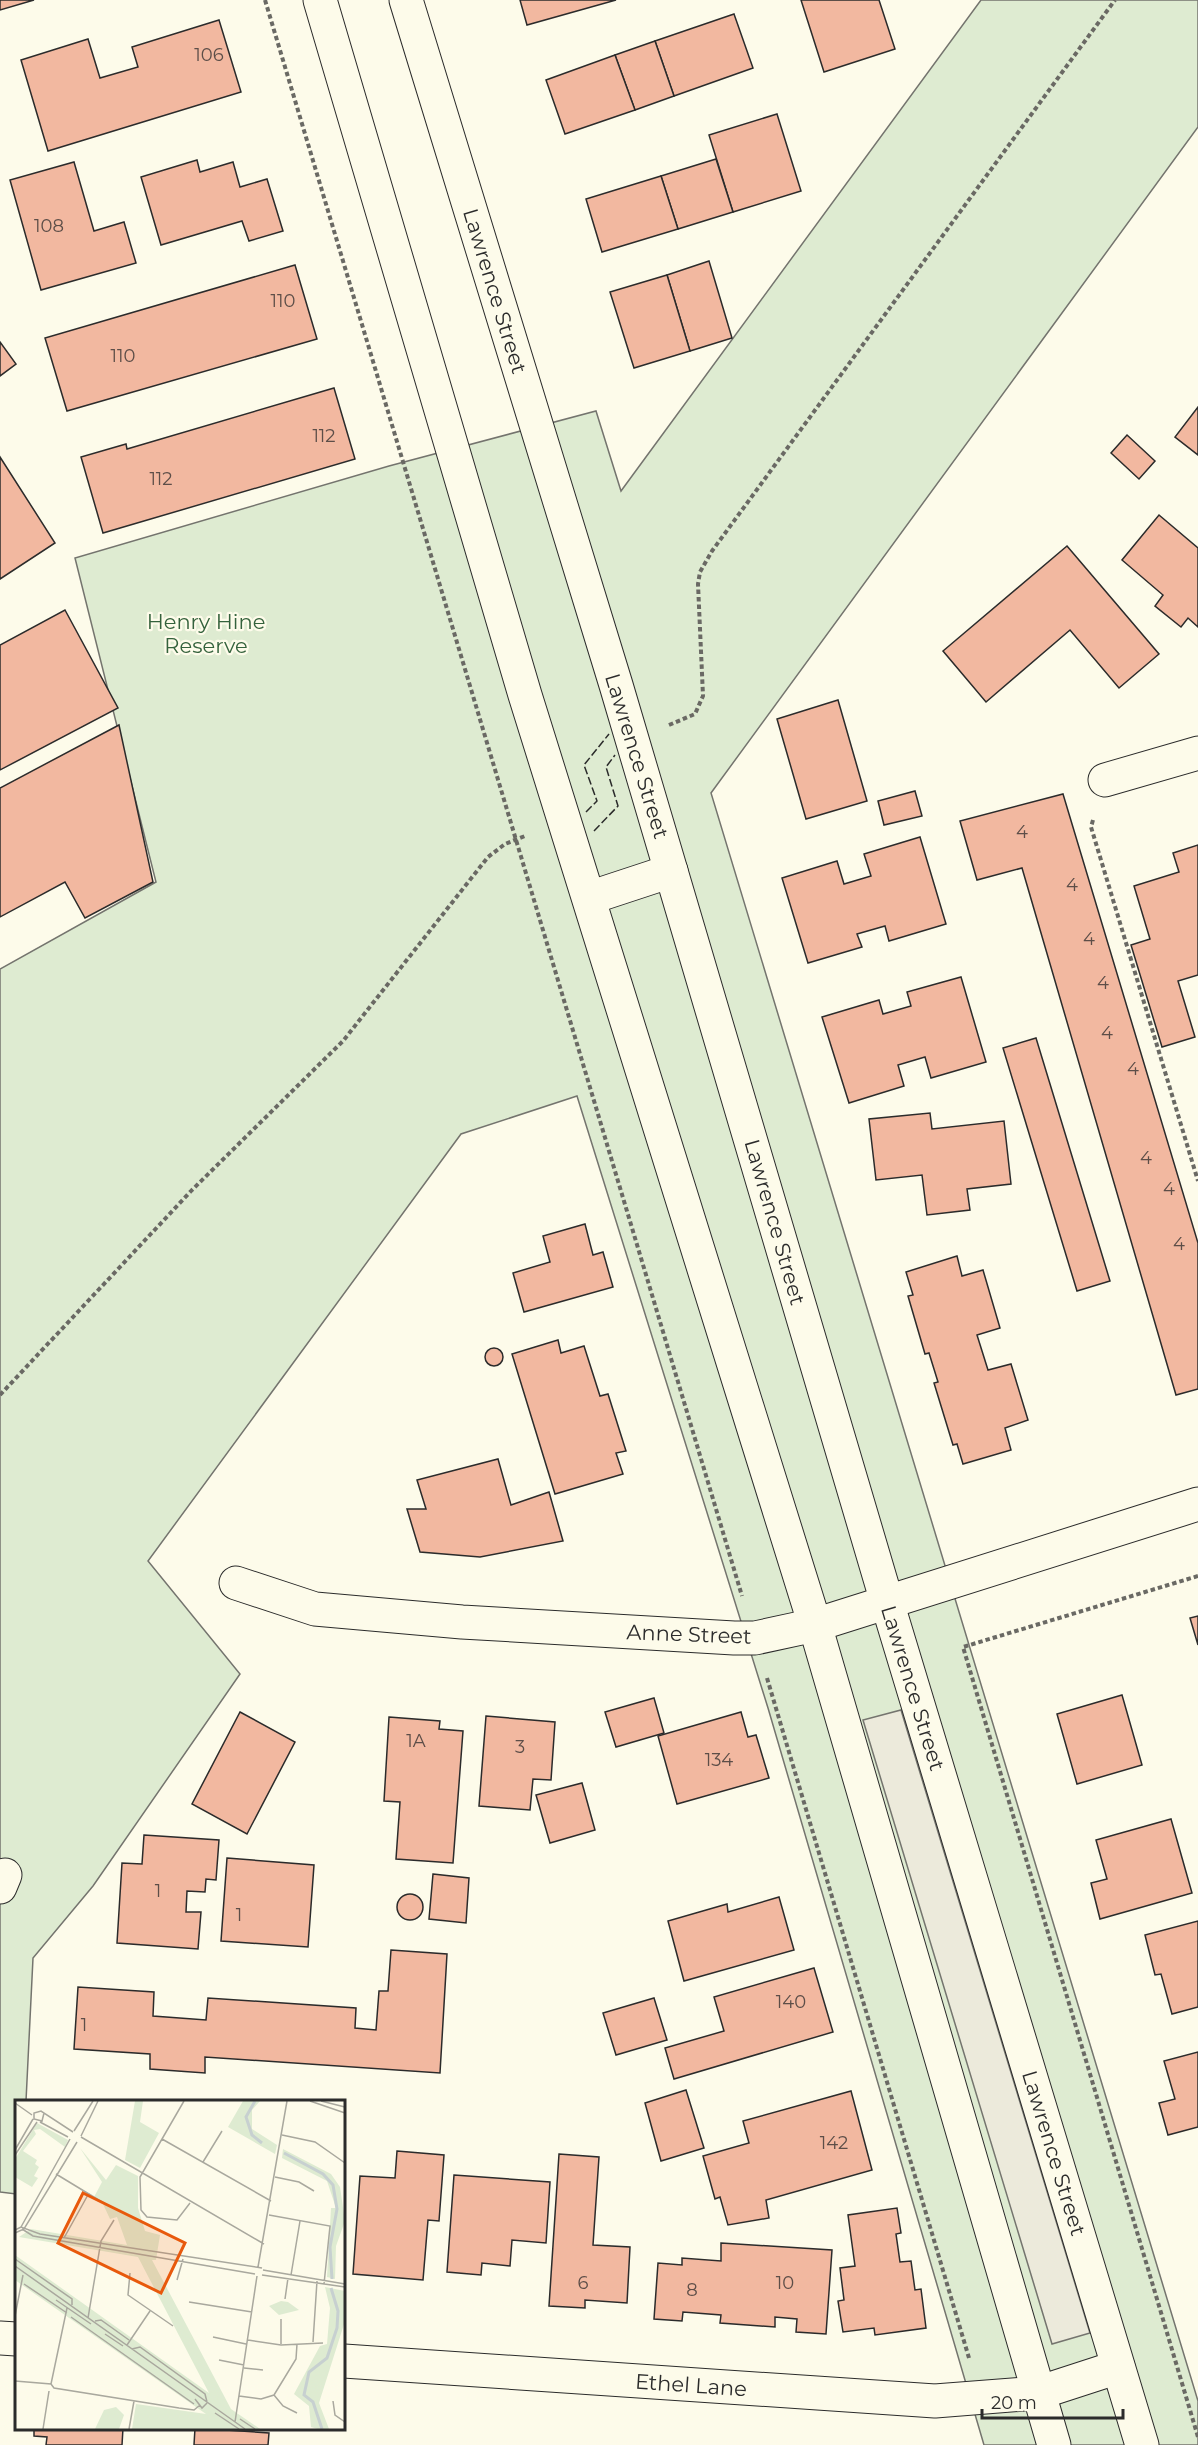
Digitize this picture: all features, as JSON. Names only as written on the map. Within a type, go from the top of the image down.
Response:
[{"type":"street","points":[[320,0],[525,695],[814,1625],[1054,2445]]},
{"type":"street","name":"Lawrence Street","points":[[406,0],[671,871],[887,1602],[1142,2445]]},
{"type":"street","points":[[1105,780],[1198,753]]},
{"type":"street","points":[[589,897],[671,871]]},
{"type":"street","name":"Anne Street","points":[[236,1583],[315,1609],[462,1622],[754,1638],[814,1625],[1198,1504]]},
{"type":"street","points":[[0,2338],[15,2339]]},
{"type":"street","name":"Ethel Lane","points":[[345,2361],[935,2401],[1038,2392],[1118,2367]]},
{"type":"path","points":[[265,0],[981,2397]]},
{"type":"path","points":[[712,551],[1115,0]]},
{"type":"path","points":[[1105,780],[1091,827],[1198,1181]]},
{"type":"path","points":[[0,1395],[192,1190],[343,1041],[488,857]]},
{"type":"path","points":[[1198,1576],[963,1647],[1198,2437]]},
{"type":"green space","name":"Henry Hine Reserve","points":[[981,0],[1198,0],[1198,127],[711,793],[1198,2401],[1198,2445],[984,2445],[768,1708],[577,1096],[461,1134],[148,1561],[240,1674],[93,1886],[33,1958],[26,2100],[15,2100],[15,2194],[0,2192],[0,969],[156,882],[75,558],[389,466],[596,411],[621,491]]},
{"type":"shaded area","points":[[901,1710],[1090,2333],[1052,2344],[863,1720]]},
{"type":"building","points":[[0,0],[34,0],[0,10]]},
{"type":"building","points":[[520,0],[616,0],[527,25]]},
{"type":"building","points":[[801,0],[879,0],[895,49],[824,72]]},
{"type":"building","points":[[734,14],[753,68],[674,96],[655,41]]},
{"type":"building","points":[[219,20],[241,92],[48,151],[21,60],[88,39],[100,78],[138,67],[132,47]]},
{"type":"building","points":[[655,41],[674,96],[635,110],[615,55]]},
{"type":"building","points":[[615,55],[635,110],[565,134],[546,80]]},
{"type":"building","points":[[777,114],[801,191],[733,212],[709,135]]},
{"type":"building","points":[[716,159],[733,212],[678,229],[661,176]]},
{"type":"building","points":[[197,160],[200,172],[233,162],[240,187],[267,179],[283,231],[249,241],[242,221],[161,245],[141,177]]},
{"type":"building","points":[[74,162],[94,231],[124,222],[136,263],[41,290],[10,180]]},
{"type":"building","points":[[661,176],[678,229],[602,252],[586,199]]},
{"type":"building","points":[[709,261],[732,338],[690,351],[667,275]]},
{"type":"building","points":[[295,265],[317,339],[67,411],[45,338]]},
{"type":"building","points":[[667,275],[690,351],[634,368],[610,292]]},
{"type":"building","points":[[0,342],[16,364],[0,376]]},
{"type":"building","points":[[334,388],[355,459],[103,533],[81,457],[126,444],[127,449]]},
{"type":"building","points":[[1198,407],[1198,455],[1175,437]]},
{"type":"building","points":[[1127,435],[1155,461],[1139,479],[1111,453]]},
{"type":"building","points":[[0,457],[55,543],[0,579]]},
{"type":"building","points":[[1159,515],[1198,548],[1198,627],[1188,618],[1181,627],[1155,606],[1163,595],[1122,560]]},
{"type":"building","points":[[1067,546],[1159,654],[1119,688],[1070,630],[986,702],[943,651]]},
{"type":"building","points":[[65,610],[118,708],[0,770],[0,645]]},
{"type":"building","points":[[838,700],[867,801],[806,819],[777,719]]},
{"type":"building","points":[[119,725],[153,882],[85,918],[65,882],[0,917],[0,788]]},
{"type":"building","points":[[915,791],[922,816],[884,825],[878,801]]},
{"type":"building","points":[[1063,794],[1198,1243],[1198,1389],[1176,1395],[1022,868],[977,880],[960,821]]},
{"type":"building","points":[[920,837],[946,924],[889,941],[885,926],[857,934],[862,947],[808,963],[782,878],[837,861],[844,884],[871,876],[864,854]]},
{"type":"building","points":[[1198,845],[1198,975],[1178,981],[1195,1037],[1162,1047],[1131,945],[1150,939],[1134,886],[1179,872],[1173,853]]},
{"type":"building","points":[[961,977],[986,1062],[931,1078],[925,1057],[898,1065],[904,1086],[849,1103],[822,1017],[879,1000],[883,1014],[911,1006],[907,992]]},
{"type":"building","points":[[1036,1038],[1110,1281],[1077,1291],[1003,1048]]},
{"type":"building","points":[[930,1113],[932,1129],[1004,1121],[1011,1184],[967,1189],[970,1210],[927,1215],[922,1175],[876,1180],[869,1119]]},
{"type":"building","points":[[585,1224],[593,1255],[603,1252],[613,1287],[524,1312],[513,1273],[550,1262],[543,1236]]},
{"type":"building","points":[[957,1256],[962,1276],[983,1270],[1000,1328],[977,1335],[988,1370],[1011,1364],[1028,1420],[1005,1428],[1011,1450],[963,1464],[957,1444],[953,1445],[934,1383],[938,1382],[929,1353],[925,1354],[908,1296],[913,1295],[906,1272]]},
{"type":"building","points":[[558,1340],[561,1353],[584,1346],[600,1396],[608,1394],[626,1451],[616,1453],[623,1474],[555,1494],[512,1354]]},
{"type":"building","points":[[494,1348],[500,1351],[503,1357],[500,1363],[494,1366],[488,1363],[485,1357],[488,1351]]},
{"type":"building","points":[[498,1459],[511,1505],[549,1492],[563,1541],[480,1557],[420,1552],[407,1509],[426,1509],[417,1480]]},
{"type":"building","points":[[1198,1616],[1198,1645],[1190,1618]]},
{"type":"building","points":[[1122,1695],[1142,1765],[1077,1784],[1057,1714]]},
{"type":"building","points":[[654,1698],[664,1733],[616,1747],[605,1712]]},
{"type":"building","points":[[240,1712],[295,1742],[247,1834],[192,1804]]},
{"type":"building","points":[[741,1712],[748,1737],[756,1735],[769,1778],[677,1804],[658,1736]]},
{"type":"building","points":[[486,1716],[555,1722],[551,1780],[533,1779],[530,1810],[479,1806]]},
{"type":"building","points":[[389,1717],[440,1721],[439,1729],[463,1731],[453,1863],[396,1859],[400,1802],[384,1801]]},
{"type":"building","points":[[582,1783],[595,1830],[550,1843],[536,1795]]},
{"type":"building","points":[[1171,1819],[1192,1893],[1100,1919],[1091,1883],[1107,1879],[1096,1840]]},
{"type":"building","points":[[144,1835],[219,1840],[216,1880],[206,1879],[205,1892],[187,1891],[186,1912],[201,1912],[198,1949],[117,1943],[122,1863],[142,1864]]},
{"type":"building","points":[[227,1858],[314,1865],[308,1947],[221,1941]]},
{"type":"building","points":[[433,1874],[469,1878],[466,1923],[429,1919]]},
{"type":"building","points":[[410,1894],[419,1898],[423,1907],[419,1916],[410,1920],[401,1916],[397,1907],[401,1898]]},
{"type":"building","points":[[779,1897],[794,1950],[684,1981],[668,1921],[727,1904],[728,1912]]},
{"type":"building","points":[[1198,1921],[1198,2007],[1172,2014],[1161,1974],[1155,1975],[1145,1935]]},
{"type":"building","points":[[391,1950],[447,1954],[440,2073],[205,2057],[205,2073],[150,2069],[150,2054],[74,2049],[78,1987],[154,1992],[153,2016],[206,2020],[208,1998],[356,2008],[355,2028],[376,2030],[379,1991],[388,1991]]},
{"type":"building","points":[[814,1968],[833,2032],[674,2079],[665,2048],[724,2031],[714,1997]]},
{"type":"building","points":[[654,1998],[667,2040],[616,2055],[603,2013]]},
{"type":"building","points":[[1198,2052],[1198,2127],[1168,2135],[1159,2103],[1175,2099],[1164,2061]]},
{"type":"building","points":[[686,2090],[704,2148],[661,2161],[645,2103]]},
{"type":"building","points":[[851,2091],[872,2170],[766,2200],[769,2218],[728,2225],[720,2197],[715,2199],[703,2156],[749,2143],[743,2121]]},
{"type":"building","points":[[397,2151],[444,2155],[439,2221],[428,2220],[423,2280],[353,2274],[360,2176],[395,2178]]},
{"type":"building","points":[[559,2154],[599,2157],[593,2245],[630,2247],[627,2303],[585,2300],[585,2308],[549,2306]]},
{"type":"building","points":[[454,2175],[550,2182],[546,2243],[512,2240],[510,2266],[482,2263],[481,2275],[447,2272]]},
{"type":"building","points":[[897,2208],[901,2233],[896,2234],[900,2262],[911,2261],[915,2290],[921,2289],[926,2328],[875,2335],[874,2328],[843,2332],[838,2301],[844,2300],[840,2268],[855,2266],[848,2215]]},
{"type":"building","points":[[721,2243],[832,2250],[826,2334],[796,2332],[797,2319],[775,2317],[775,2327],[720,2323],[721,2315],[683,2312],[682,2321],[654,2319],[658,2263],[682,2265],[682,2258],[721,2261]]},
{"type":"building","points":[[34,2430],[123,2430],[122,2445],[46,2445],[47,2437],[34,2436]]},
{"type":"building","points":[[195,2430],[269,2433],[268,2445],[194,2445]]},
{"type":"fence","points":[[586,812],[597,801],[584,765],[609,734]]},
{"type":"fence","points":[[594,831],[618,806],[606,767],[615,755]]}]
